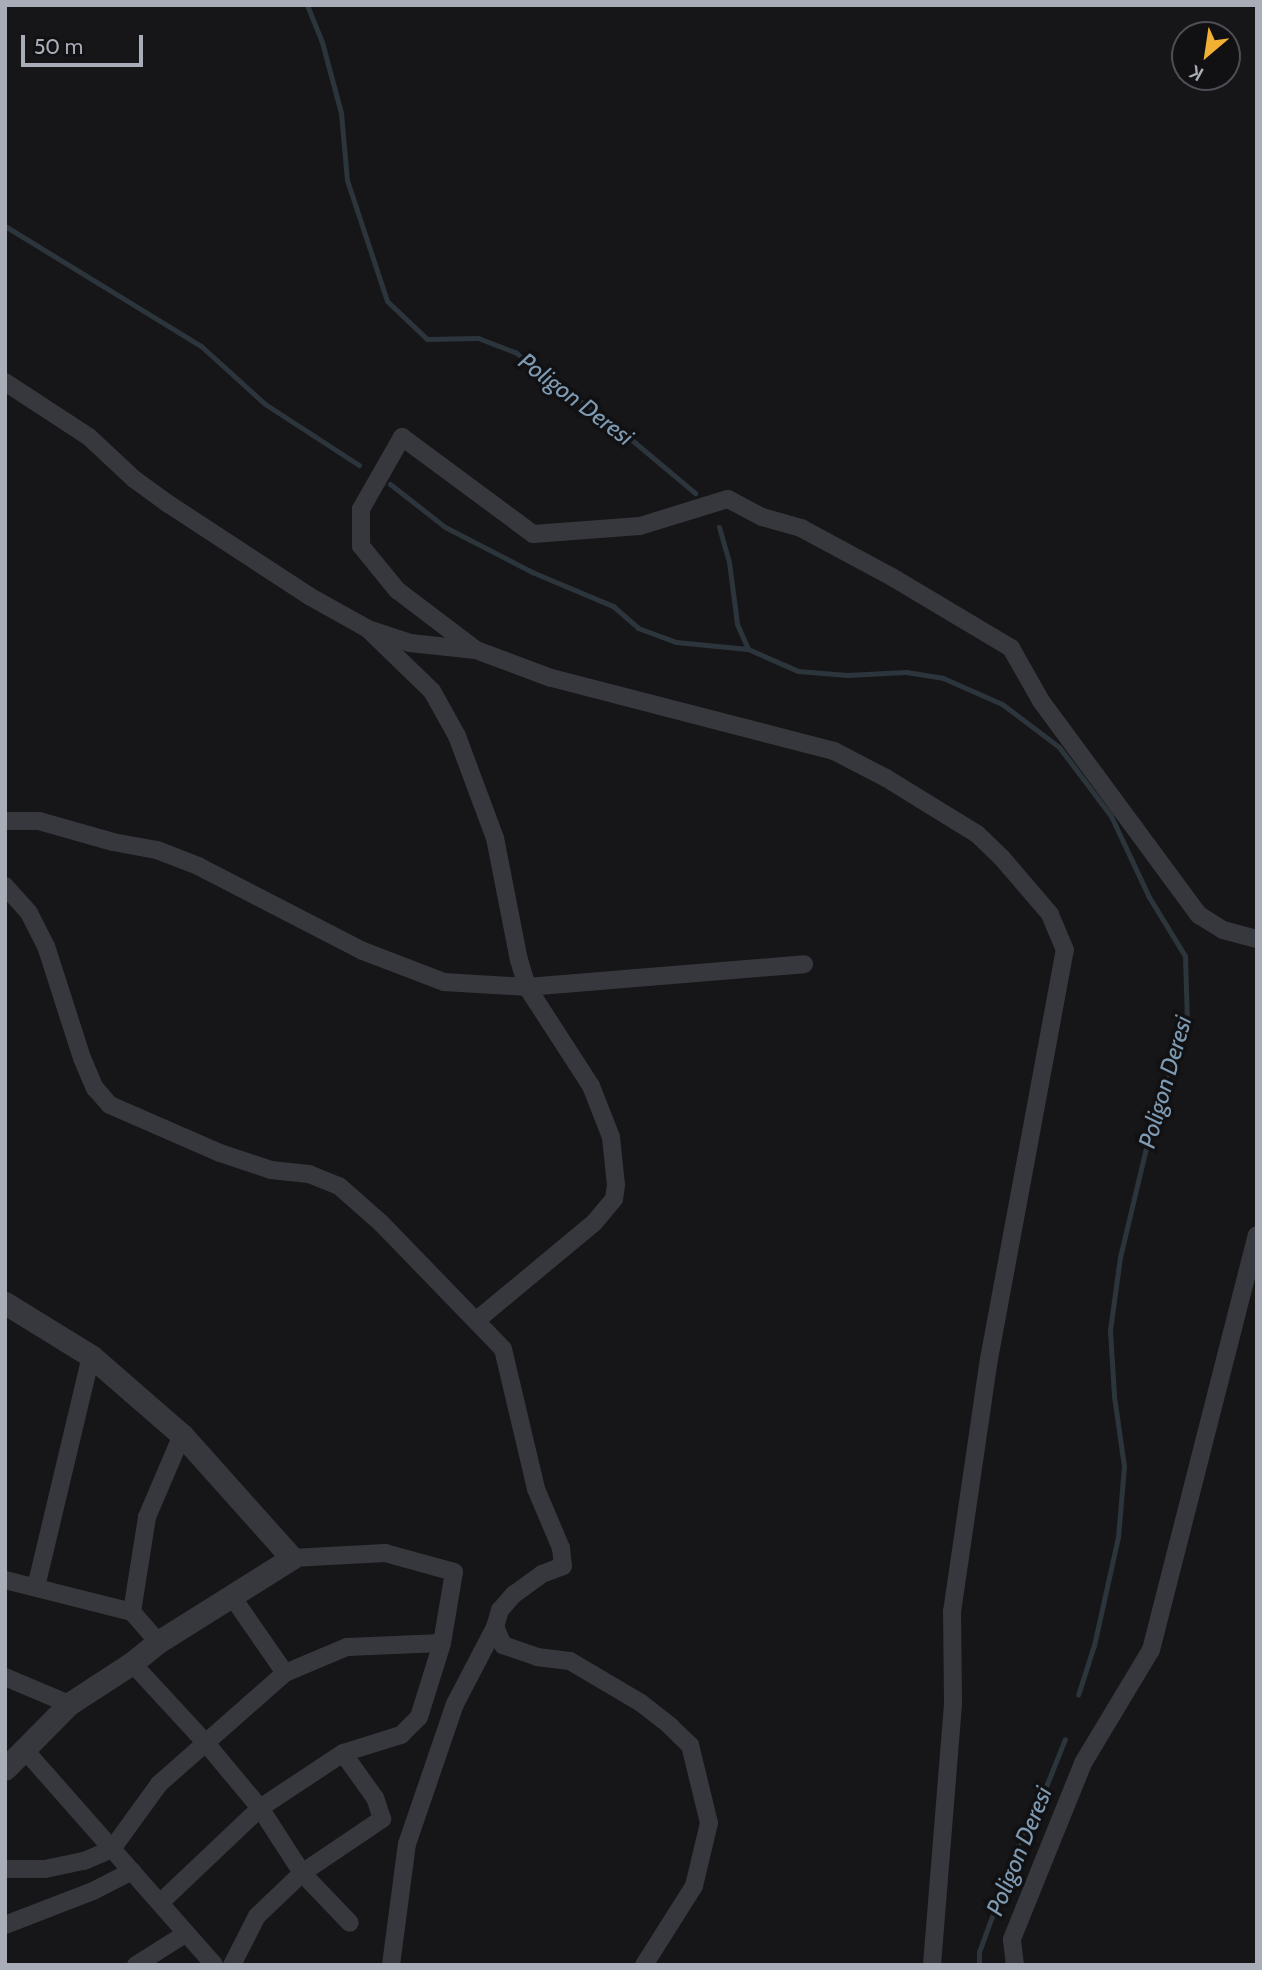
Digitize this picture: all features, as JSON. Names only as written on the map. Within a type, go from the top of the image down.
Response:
[{"type":"street","points":[[5,382],[89,437],[134,480],[167,503],[309,596],[368,629],[410,643],[476,650],[551,678],[834,751],[977,834],[1002,858],[1050,914],[1065,950],[1049,1052],[989,1359],[952,1612],[951,1730],[932,1965]]},
{"type":"street","points":[[476,650],[397,590],[361,546],[361,509],[402,437],[533,534],[640,526],[728,499],[762,517],[802,528],[892,577],[1011,648],[1041,701],[1199,915],[1213,926],[1257,939]]},
{"type":"street","points":[[410,643],[430,615]]},
{"type":"street","points":[[368,629],[432,691],[457,736],[495,838],[519,960],[527,987],[591,1086],[611,1137],[616,1185],[614,1199],[595,1222],[477,1321]]},
{"type":"street","points":[[5,821],[39,821],[113,842],[157,850],[198,866],[363,951],[444,982],[527,987],[804,964]]},
{"type":"street","points":[[5,886],[29,913],[46,946],[82,1058],[95,1088],[110,1105],[220,1153],[271,1170],[309,1174],[339,1186],[381,1223],[503,1349],[536,1489],[561,1548],[563,1566],[542,1574],[514,1594],[500,1610],[495,1627],[455,1704],[407,1844],[391,1965]]},
{"type":"street","points":[[1015,1965],[1012,1938],[1083,1763],[1151,1650],[1257,1235]]},
{"type":"street","points":[[5,1303],[91,1356],[182,1435],[292,1559]]},
{"type":"street","points":[[36,1587],[91,1356]]},
{"type":"street","points":[[132,1612],[147,1517],[182,1435]]},
{"type":"street","points":[[5,1769],[69,1704],[132,1663],[158,1642],[292,1559],[385,1553],[454,1572],[442,1643],[419,1717],[401,1735],[343,1753],[260,1808],[161,1902]]},
{"type":"street","points":[[5,1580],[132,1612],[158,1642]]},
{"type":"street","points":[[231,1595],[285,1673]]},
{"type":"street","points":[[495,1627],[503,1645],[537,1657],[570,1661],[641,1703],[690,1745],[709,1823],[705,1850],[694,1886],[644,1965]]},
{"type":"street","points":[[5,1869],[45,1869],[84,1861],[112,1849],[159,1784],[285,1673],[347,1647],[442,1643]]},
{"type":"street","points":[[132,1663],[205,1742],[260,1808],[302,1873],[351,1923]]},
{"type":"street","points":[[5,1677],[69,1704]]},
{"type":"street","points":[[23,1748],[214,1965]]},
{"type":"street","points":[[232,1965],[257,1916],[302,1873],[383,1819],[375,1798],[343,1753]]},
{"type":"street","points":[[5,1925],[93,1891],[132,1871]]},
{"type":"street","points":[[136,1965],[185,1934]]},
{"type":"waterway","name":"Poligon Deresi","points":[[307,5],[322,42],[341,113],[347,180],[387,301],[427,339],[478,338],[515,352],[614,425],[695,493]]},
{"type":"waterway","points":[[5,226],[201,346],[265,404],[359,465]]},
{"type":"waterway","points":[[390,484],[445,527],[532,572],[613,606],[638,628],[676,642],[748,649]]},
{"type":"waterway","name":"Poligon Deresi","points":[[719,527],[729,562],[737,624],[748,649],[798,671],[847,675],[906,672],[943,678],[1002,704],[1059,747],[1111,816],[1149,897],[1185,956],[1187,1022],[1151,1127],[1120,1257],[1110,1330],[1114,1396],[1124,1466],[1118,1537],[1094,1645],[1078,1695]]},
{"type":"waterway","name":"Poligon Deresi","points":[[979,1965],[979,1952],[1019,1842],[1065,1739]]}]
